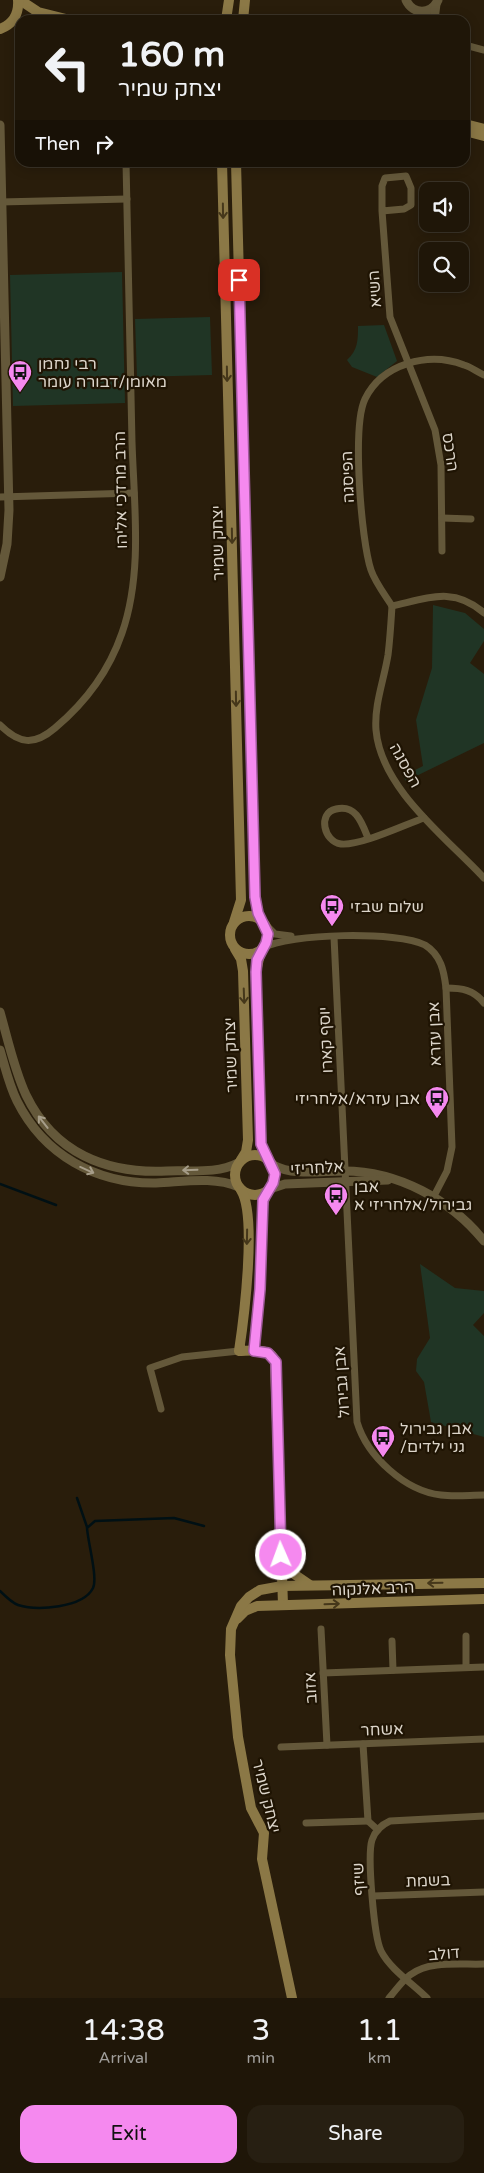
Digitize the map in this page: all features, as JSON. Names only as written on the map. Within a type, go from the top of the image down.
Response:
[{"type":"main road","points":[[16,15],[19,0],[38,12],[50,15]]},
{"type":"main road","points":[[227,15],[229,0]]},
{"type":"main road","points":[[244,15],[245,0]]},
{"type":"main road","points":[[470,125],[484,129]]},
{"type":"main road","points":[[470,132],[484,136]]},
{"type":"main road","name":"יצחק שמיר","points":[[222,167],[241,897],[240,910],[234,922]]},
{"type":"main road","name":"יצחק שמיר","points":[[236,167],[255,897],[258,913],[264,923]]},
{"type":"main road","points":[[248,916],[264,923],[268,937],[262,949],[249,954],[235,949],[229,936],[234,922],[248,916]]},
{"type":"main road","name":"יצחק שמיר","points":[[235,949],[241,959],[243,971],[248,1120],[247,1147],[239,1162]]},
{"type":"main road","name":"יצחק שמיר","points":[[262,949],[256,966],[261,1144],[269,1161]]},
{"type":"main road","points":[[232,1629],[238,1618],[245,1611],[256,1606],[283,1605],[276,1362],[268,1353],[239,1351],[246,1286],[248,1214],[245,1199],[234,1176],[239,1162],[254,1154],[269,1161],[275,1177],[263,1208],[260,1289],[254,1351]]},
{"type":"main road","points":[[240,1188],[256,1195],[269,1190]]},
{"type":"main road","name":"הרב אלנקוה","points":[[281,1555],[294,1574],[311,1585]]},
{"type":"main road","name":"הרב אלנקוה","points":[[282,1586],[484,1583]]},
{"type":"main road","name":"יצחק שמיר","points":[[282,1586],[260,1590],[249,1597],[236,1615],[232,1629],[230,1655],[232,1692],[238,1737],[252,1808],[264,1833],[262,1859],[292,1998]]},
{"type":"main road","name":"הרב אלנקוה","points":[[283,1605],[484,1599]]},
{"type":"street","points":[[406,0],[417,15]]},
{"type":"street","points":[[414,10],[425,11],[437,2]]},
{"type":"street","points":[[435,15],[437,2]]},
{"type":"street","points":[[0,38],[10,24]]},
{"type":"street","points":[[470,46],[484,50]]},
{"type":"street","points":[[0,125],[4,497],[7,544],[0,577]]},
{"type":"street","name":"הרב מרדכי אליהו","points":[[0,725],[10,735],[18,739],[33,740],[43,737],[82,702],[106,670],[122,633],[132,592],[135,548],[126,167]]},
{"type":"street","name":"השיא","points":[[382,211],[404,209],[410,205],[411,188],[406,176],[385,178],[382,186],[382,211],[390,317],[407,363]]},
{"type":"street","points":[[1,202],[127,199]]},
{"type":"street","points":[[407,363],[444,360],[463,364],[484,375]]},
{"type":"street","name":"הרכס","points":[[407,363],[435,430],[441,465],[442,551]]},
{"type":"street","name":"הפיסגה","points":[[392,606],[372,572],[365,551],[362,530],[359,425],[364,401],[374,384],[390,371],[407,363]]},
{"type":"street","points":[[4,497],[134,493]]},
{"type":"street","points":[[442,518],[471,519]]},
{"type":"street","points":[[392,606],[442,595],[458,597],[473,604],[484,613]]},
{"type":"street","name":"הפסגה","points":[[392,606],[388,654],[377,710],[376,729],[379,747],[397,784],[424,818],[484,878]]},
{"type":"street","points":[[368,838],[355,812],[345,807],[333,809],[326,814],[325,830],[330,838],[339,844],[354,844],[424,818]]},
{"type":"street","points":[[264,923],[275,934],[306,938]]},
{"type":"street","points":[[262,949],[281,940],[306,938],[394,936],[410,939],[426,946],[438,956],[444,972],[446,988],[467,990],[477,994],[484,1003]]},
{"type":"street","name":"יוסף קארו","points":[[334,937],[346,1181]]},
{"type":"street","name":"אבן עזרא","points":[[434,1196],[447,1171],[452,1147],[446,988]]},
{"type":"street","points":[[0,1012],[26,1095],[45,1125],[71,1149],[102,1165],[138,1172],[218,1169],[239,1162]]},
{"type":"street","points":[[0,1050],[16,1100],[26,1117],[50,1146],[81,1168],[99,1175],[137,1183],[214,1181],[240,1188]]},
{"type":"street","name":"אלחריזי","points":[[269,1161],[291,1171],[375,1173],[397,1181],[434,1196],[484,1241]]},
{"type":"street","name":"אבן גבירול","points":[[346,1181],[354,1406],[360,1434],[378,1458],[416,1487],[440,1495],[484,1495]]},
{"type":"street","name":"אלחריזי","points":[[269,1190],[285,1184],[397,1181]]},
{"type":"street","points":[[161,1409],[150,1368],[182,1357],[239,1351]]},
{"type":"street","name":"אזוב","points":[[321,1629],[327,1745]]},
{"type":"street","points":[[466,1636],[466,1668]]},
{"type":"street","points":[[392,1641],[393,1670]]},
{"type":"street","points":[[323,1673],[484,1667]]},
{"type":"street","name":"אשחר","points":[[281,1747],[484,1739]]},
{"type":"street","points":[[363,1744],[368,1821]]},
{"type":"street","points":[[306,1823],[368,1821],[378,1830],[386,1823],[396,1820],[484,1816]]},
{"type":"street","name":"שיזף","points":[[378,1830],[372,1839],[371,1849],[377,1940],[381,1952],[427,1998]]},
{"type":"street","name":"בשמת","points":[[373,1896],[484,1892]]},
{"type":"street","name":"דולב","points":[[389,1998],[406,1978],[426,1967],[484,1964]]},
{"type":"green space","points":[[122,272],[125,403],[13,406],[10,275]]},
{"type":"green space","points":[[210,317],[212,375],[137,377],[135,319]]},
{"type":"green space","points":[[384,325],[397,361],[377,377],[352,367],[347,360],[357,344],[358,326]]},
{"type":"green space","points":[[433,605],[465,613],[484,629],[484,641],[470,663],[484,674],[484,743],[406,781],[403,776],[423,766],[416,720],[432,668]]},
{"type":"green space","points":[[420,1264],[455,1288],[484,1291],[484,1313],[473,1325],[484,1336],[484,1437],[431,1422],[424,1382],[416,1371],[417,1359],[430,1338]]},
{"type":"waterway","points":[[0,1184],[56,1205]]},
{"type":"waterway","points":[[77,1498],[87,1527]]},
{"type":"waterway","points":[[0,1591],[16,1604],[36,1608],[70,1604],[88,1595],[93,1588],[94,1569],[87,1528],[95,1521],[174,1518],[204,1526]]},
{"type":"place","name":"רבי נחמן מאומן/דבורה עומר","points":[[20,393]]},
{"type":"place","name":"שלום שבזי","points":[[332,927]]},
{"type":"place","name":"אבן עזרא/אלחריזי","points":[[437,1119]]},
{"type":"place","name":"אבן גבירול/אלחריזי א","points":[[336,1216]]},
{"type":"place","name":"אבן גבירול /גני ילדים","points":[[383,1458]]},
{"type":"route","points":[[239,280],[255,897],[258,913],[268,931],[265,946],[261,950],[256,966],[261,1144],[266,1158],[273,1165],[275,1174],[272,1186],[265,1194],[263,1200],[260,1289],[254,1351],[272,1354],[276,1362],[281,1555]]}]
